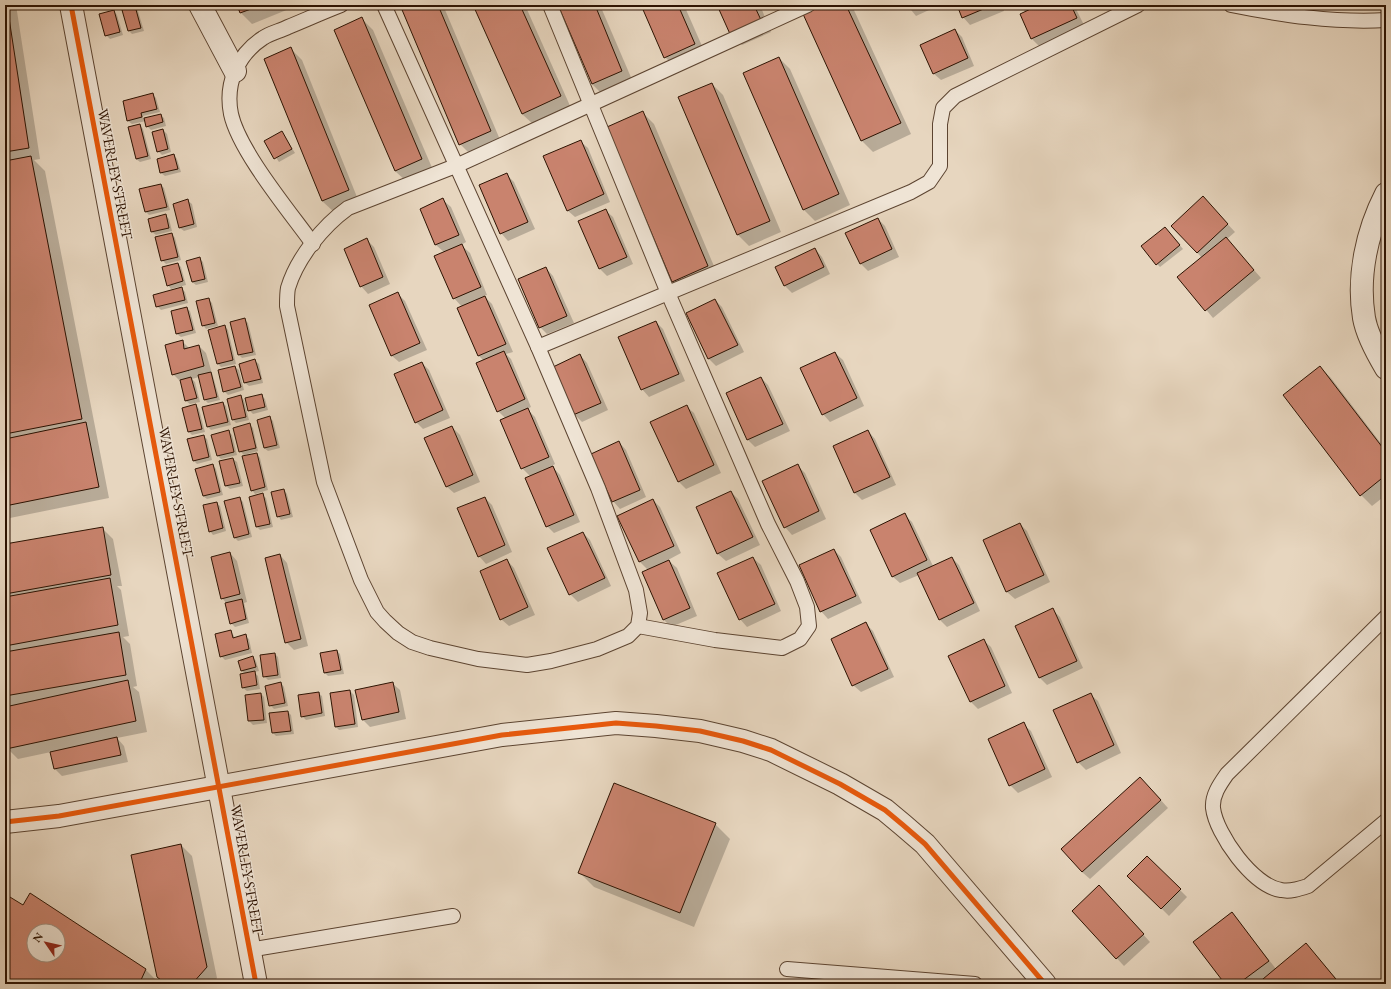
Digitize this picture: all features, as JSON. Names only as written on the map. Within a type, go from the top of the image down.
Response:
[{"type":"street","name":"WAVERLEY STREET","points":[[71,5],[256,984]]},
{"type":"street","points":[[200,5],[234,71]]},
{"type":"street","points":[[1386,194],[1377,212],[1365,250],[1362,285],[1364,319],[1376,352],[1386,368]]},
{"type":"street","points":[[5,822],[59,816],[220,788],[502,735],[616,723],[700,731],[743,741],[783,756],[840,784],[885,810],[925,844],[1045,984]]},
{"type":"lane","points":[[313,244],[272,188],[243,143],[231,115],[229,94],[234,71],[243,55],[263,38],[341,5]]},
{"type":"lane","points":[[384,5],[458,165],[538,347],[598,488],[636,590],[640,613],[638,626],[628,636],[597,649],[551,662],[527,665],[471,658],[412,642],[398,633],[377,612],[361,580],[324,482],[287,306],[288,288],[293,275],[301,260],[313,244],[336,217],[348,208],[458,165],[808,5]]},
{"type":"lane","points":[[550,5],[592,104],[668,293],[768,524],[797,581],[807,607],[809,626],[800,639],[782,648],[715,640],[638,626]]},
{"type":"lane","points":[[538,347],[892,198],[911,192],[929,182],[940,166],[940,124],[943,108],[955,96],[1138,5]]},
{"type":"lane","points":[[1232,5],[1274,14],[1330,19],[1386,20]]},
{"type":"lane","points":[[1386,617],[1227,774],[1217,788],[1213,806],[1216,822],[1234,853],[1263,883],[1280,890],[1296,890],[1308,886],[1386,821]]},
{"type":"lane","points":[[249,950],[453,916]]},
{"type":"lane","points":[[787,969],[975,984]]},
{"type":"building","points":[[5,5],[7,5],[29,148],[5,152]]},
{"type":"building","points":[[237,5],[262,5],[240,13]]},
{"type":"building","points":[[400,5],[438,5],[491,131],[459,145]]},
{"type":"building","points":[[473,5],[520,5],[561,96],[522,114]]},
{"type":"building","points":[[558,5],[595,5],[622,71],[592,84]]},
{"type":"building","points":[[641,5],[678,5],[695,44],[664,58]]},
{"type":"building","points":[[717,5],[754,5],[761,20],[730,34]]},
{"type":"building","points":[[823,5],[846,5],[901,123],[861,141],[803,14]]},
{"type":"building","points":[[957,5],[993,5],[962,18]]},
{"type":"building","points":[[1039,5],[1071,5],[1077,18],[1031,39],[1020,14]]},
{"type":"building","points":[[135,6],[141,28],[128,31],[122,10]]},
{"type":"building","points":[[114,10],[120,32],[105,36],[99,14]]},
{"type":"building","points":[[362,17],[422,159],[395,171],[334,30]]},
{"type":"building","points":[[955,29],[968,58],[933,74],[920,45]]},
{"type":"building","points":[[291,47],[349,190],[322,201],[264,59]]},
{"type":"building","points":[[779,57],[839,194],[803,210],[743,73]]},
{"type":"building","points":[[712,83],[770,221],[737,235],[678,97]]},
{"type":"building","points":[[153,93],[157,109],[141,113],[142,117],[127,121],[123,101]]},
{"type":"building","points":[[643,111],[708,266],[672,282],[607,127]]},
{"type":"building","points":[[161,114],[163,122],[146,127],[144,118]]},
{"type":"building","points":[[140,124],[148,156],[136,159],[128,127]]},
{"type":"building","points":[[163,129],[168,149],[157,152],[152,132]]},
{"type":"building","points":[[282,131],[292,149],[274,159],[264,141]]},
{"type":"building","points":[[581,140],[604,194],[567,211],[543,156]]},
{"type":"building","points":[[174,154],[178,169],[160,173],[157,159]]},
{"type":"building","points":[[31,156],[82,419],[5,434],[5,161]]},
{"type":"building","points":[[507,173],[528,222],[500,234],[479,185]]},
{"type":"building","points":[[161,184],[167,207],[145,212],[139,189]]},
{"type":"building","points":[[1203,196],[1228,224],[1197,253],[1171,226]]},
{"type":"building","points":[[443,198],[459,235],[435,245],[420,209]]},
{"type":"building","points":[[188,199],[194,224],[179,228],[173,204]]},
{"type":"building","points":[[606,209],[627,257],[599,269],[578,221]]},
{"type":"building","points":[[166,214],[169,228],[151,232],[148,219]]},
{"type":"building","points":[[878,218],[892,249],[860,264],[845,233]]},
{"type":"building","points":[[1165,227],[1180,245],[1156,265],[1141,246]]},
{"type":"building","points":[[172,233],[178,257],[161,261],[155,237]]},
{"type":"building","points":[[1226,237],[1254,270],[1205,311],[1177,277]]},
{"type":"building","points":[[367,238],[383,277],[360,287],[344,249]]},
{"type":"building","points":[[462,244],[481,287],[453,299],[434,256]]},
{"type":"building","points":[[815,248],[824,267],[784,286],[775,267]]},
{"type":"building","points":[[200,257],[205,279],[192,282],[186,261]]},
{"type":"building","points":[[178,263],[183,281],[167,286],[162,267]]},
{"type":"building","points":[[546,267],[567,316],[539,328],[518,279]]},
{"type":"building","points":[[182,287],[185,300],[156,307],[153,295]]},
{"type":"building","points":[[398,292],[420,343],[391,356],[369,305]]},
{"type":"building","points":[[485,296],[506,344],[478,356],[457,308]]},
{"type":"building","points":[[209,298],[215,323],[202,326],[196,301]]},
{"type":"building","points":[[715,299],[738,345],[708,359],[686,313]]},
{"type":"building","points":[[187,307],[193,330],[176,334],[171,311]]},
{"type":"building","points":[[245,318],[253,352],[238,355],[230,322]]},
{"type":"building","points":[[656,321],[679,374],[641,390],[618,337]]},
{"type":"building","points":[[225,325],[233,360],[217,364],[208,330]]},
{"type":"building","points":[[183,340],[184,349],[199,345],[204,366],[172,375],[165,345]]},
{"type":"building","points":[[504,351],[525,399],[497,412],[476,363]]},
{"type":"building","points":[[835,352],[857,398],[822,415],[800,368]]},
{"type":"building","points":[[580,354],[601,403],[573,415],[553,367]]},
{"type":"building","points":[[255,359],[261,379],[244,383],[239,364]]},
{"type":"building","points":[[422,362],[443,410],[415,423],[394,374]]},
{"type":"building","points":[[235,366],[241,387],[223,392],[218,370]]},
{"type":"building","points":[[1320,366],[1386,452],[1386,475],[1360,496],[1283,395]]},
{"type":"building","points":[[211,372],[217,397],[204,400],[198,375]]},
{"type":"building","points":[[191,377],[197,398],[185,401],[180,380]]},
{"type":"building","points":[[761,377],[783,424],[747,440],[726,393]]},
{"type":"building","points":[[262,394],[265,407],[248,411],[245,398]]},
{"type":"building","points":[[241,395],[246,417],[232,420],[227,399]]},
{"type":"building","points":[[223,402],[228,422],[207,427],[202,407]]},
{"type":"building","points":[[196,404],[202,429],[188,432],[182,408]]},
{"type":"building","points":[[687,405],[714,465],[678,482],[650,422]]},
{"type":"building","points":[[528,408],[549,457],[521,469],[500,420]]},
{"type":"building","points":[[270,416],[277,445],[264,448],[257,420]]},
{"type":"building","points":[[86,422],[99,487],[5,506],[5,439]]},
{"type":"building","points":[[250,423],[256,448],[239,452],[233,428]]},
{"type":"building","points":[[452,426],[473,475],[446,487],[424,438]]},
{"type":"building","points":[[229,430],[234,452],[217,456],[211,435]]},
{"type":"building","points":[[868,430],[890,477],[854,493],[833,446]]},
{"type":"building","points":[[204,435],[209,457],[193,461],[187,439]]},
{"type":"building","points":[[619,441],[640,490],[612,502],[591,454]]},
{"type":"building","points":[[257,453],[265,487],[251,491],[242,456]]},
{"type":"building","points":[[233,458],[240,483],[225,486],[219,461]]},
{"type":"building","points":[[213,464],[220,492],[203,496],[195,469]]},
{"type":"building","points":[[798,464],[819,511],[784,528],[762,481]]},
{"type":"building","points":[[553,466],[574,515],[546,527],[525,478]]},
{"type":"building","points":[[284,489],[290,514],[277,517],[271,492]]},
{"type":"building","points":[[731,491],[753,537],[717,554],[696,507]]},
{"type":"building","points":[[263,493],[270,524],[256,527],[249,497]]},
{"type":"building","points":[[240,497],[249,534],[234,538],[224,501]]},
{"type":"building","points":[[485,497],[505,545],[478,557],[457,508]]},
{"type":"building","points":[[653,499],[674,546],[639,562],[617,516]]},
{"type":"building","points":[[217,502],[223,528],[209,532],[203,505]]},
{"type":"building","points":[[905,513],[927,560],[892,577],[870,530]]},
{"type":"building","points":[[1020,523],[1044,575],[1006,592],[983,540]]},
{"type":"building","points":[[103,527],[111,575],[5,594],[5,544]]},
{"type":"building","points":[[583,532],[605,578],[569,595],[547,548]]},
{"type":"building","points":[[834,549],[856,596],[820,612],[799,565]]},
{"type":"building","points":[[230,552],[240,594],[221,599],[211,557]]},
{"type":"building","points":[[280,554],[301,639],[285,643],[265,558]]},
{"type":"building","points":[[753,557],[775,604],[739,620],[717,573]]},
{"type":"building","points":[[952,557],[974,603],[939,620],[917,573]]},
{"type":"building","points":[[507,559],[528,607],[500,620],[480,571]]},
{"type":"building","points":[[669,560],[690,608],[663,620],[642,572]]},
{"type":"building","points":[[110,578],[118,625],[5,646],[5,597]]},
{"type":"building","points":[[242,599],[246,619],[230,624],[225,603]]},
{"type":"building","points":[[1053,608],[1077,661],[1039,678],[1015,626]]},
{"type":"building","points":[[866,622],[888,669],[852,686],[831,639]]},
{"type":"building","points":[[231,630],[233,638],[246,634],[249,649],[220,657],[215,634]]},
{"type":"building","points":[[119,632],[126,675],[5,696],[5,652]]},
{"type":"building","points":[[984,639],[1005,686],[970,702],[948,656]]},
{"type":"building","points":[[337,650],[341,670],[324,673],[320,653]]},
{"type":"building","points":[[275,653],[278,675],[263,677],[260,655]]},
{"type":"building","points":[[253,656],[256,667],[241,671],[238,661]]},
{"type":"building","points":[[255,671],[257,685],[242,688],[240,674]]},
{"type":"building","points":[[128,680],[136,721],[6,749],[5,707]]},
{"type":"building","points":[[281,682],[285,703],[269,706],[265,686]]},
{"type":"building","points":[[393,682],[399,712],[362,720],[355,690]]},
{"type":"building","points":[[350,690],[355,724],[335,727],[330,693]]},
{"type":"building","points":[[319,692],[322,713],[301,717],[298,695]]},
{"type":"building","points":[[261,693],[264,720],[248,721],[245,695]]},
{"type":"building","points":[[1091,693],[1114,745],[1077,763],[1053,710]]},
{"type":"building","points":[[288,711],[291,731],[272,733],[269,713]]},
{"type":"building","points":[[1024,722],[1045,769],[1009,786],[988,739]]},
{"type":"building","points":[[117,737],[121,755],[54,769],[50,752]]},
{"type":"building","points":[[1140,777],[1161,800],[1082,872],[1061,849]]},
{"type":"building","points":[[614,783],[716,823],[680,913],[578,873]]},
{"type":"building","points":[[181,844],[207,967],[192,984],[166,984],[157,977],[131,855]]},
{"type":"building","points":[[1147,856],[1181,889],[1161,909],[1127,876]]},
{"type":"building","points":[[1099,885],[1144,934],[1116,959],[1072,911]]},
{"type":"building","points":[[30,893],[146,969],[141,980],[147,984],[5,984],[5,894],[23,905]]},
{"type":"building","points":[[1232,912],[1269,961],[1238,984],[1225,984],[1193,942]]},
{"type":"building","points":[[1306,943],[1340,984],[1257,984]]},
{"type":"cycle path","points":[[71,5],[256,984]]},
{"type":"cycle path","points":[[5,822],[59,816],[502,735],[616,723],[700,731],[743,741],[771,750],[840,784],[885,810],[925,844],[1045,984]]}]
